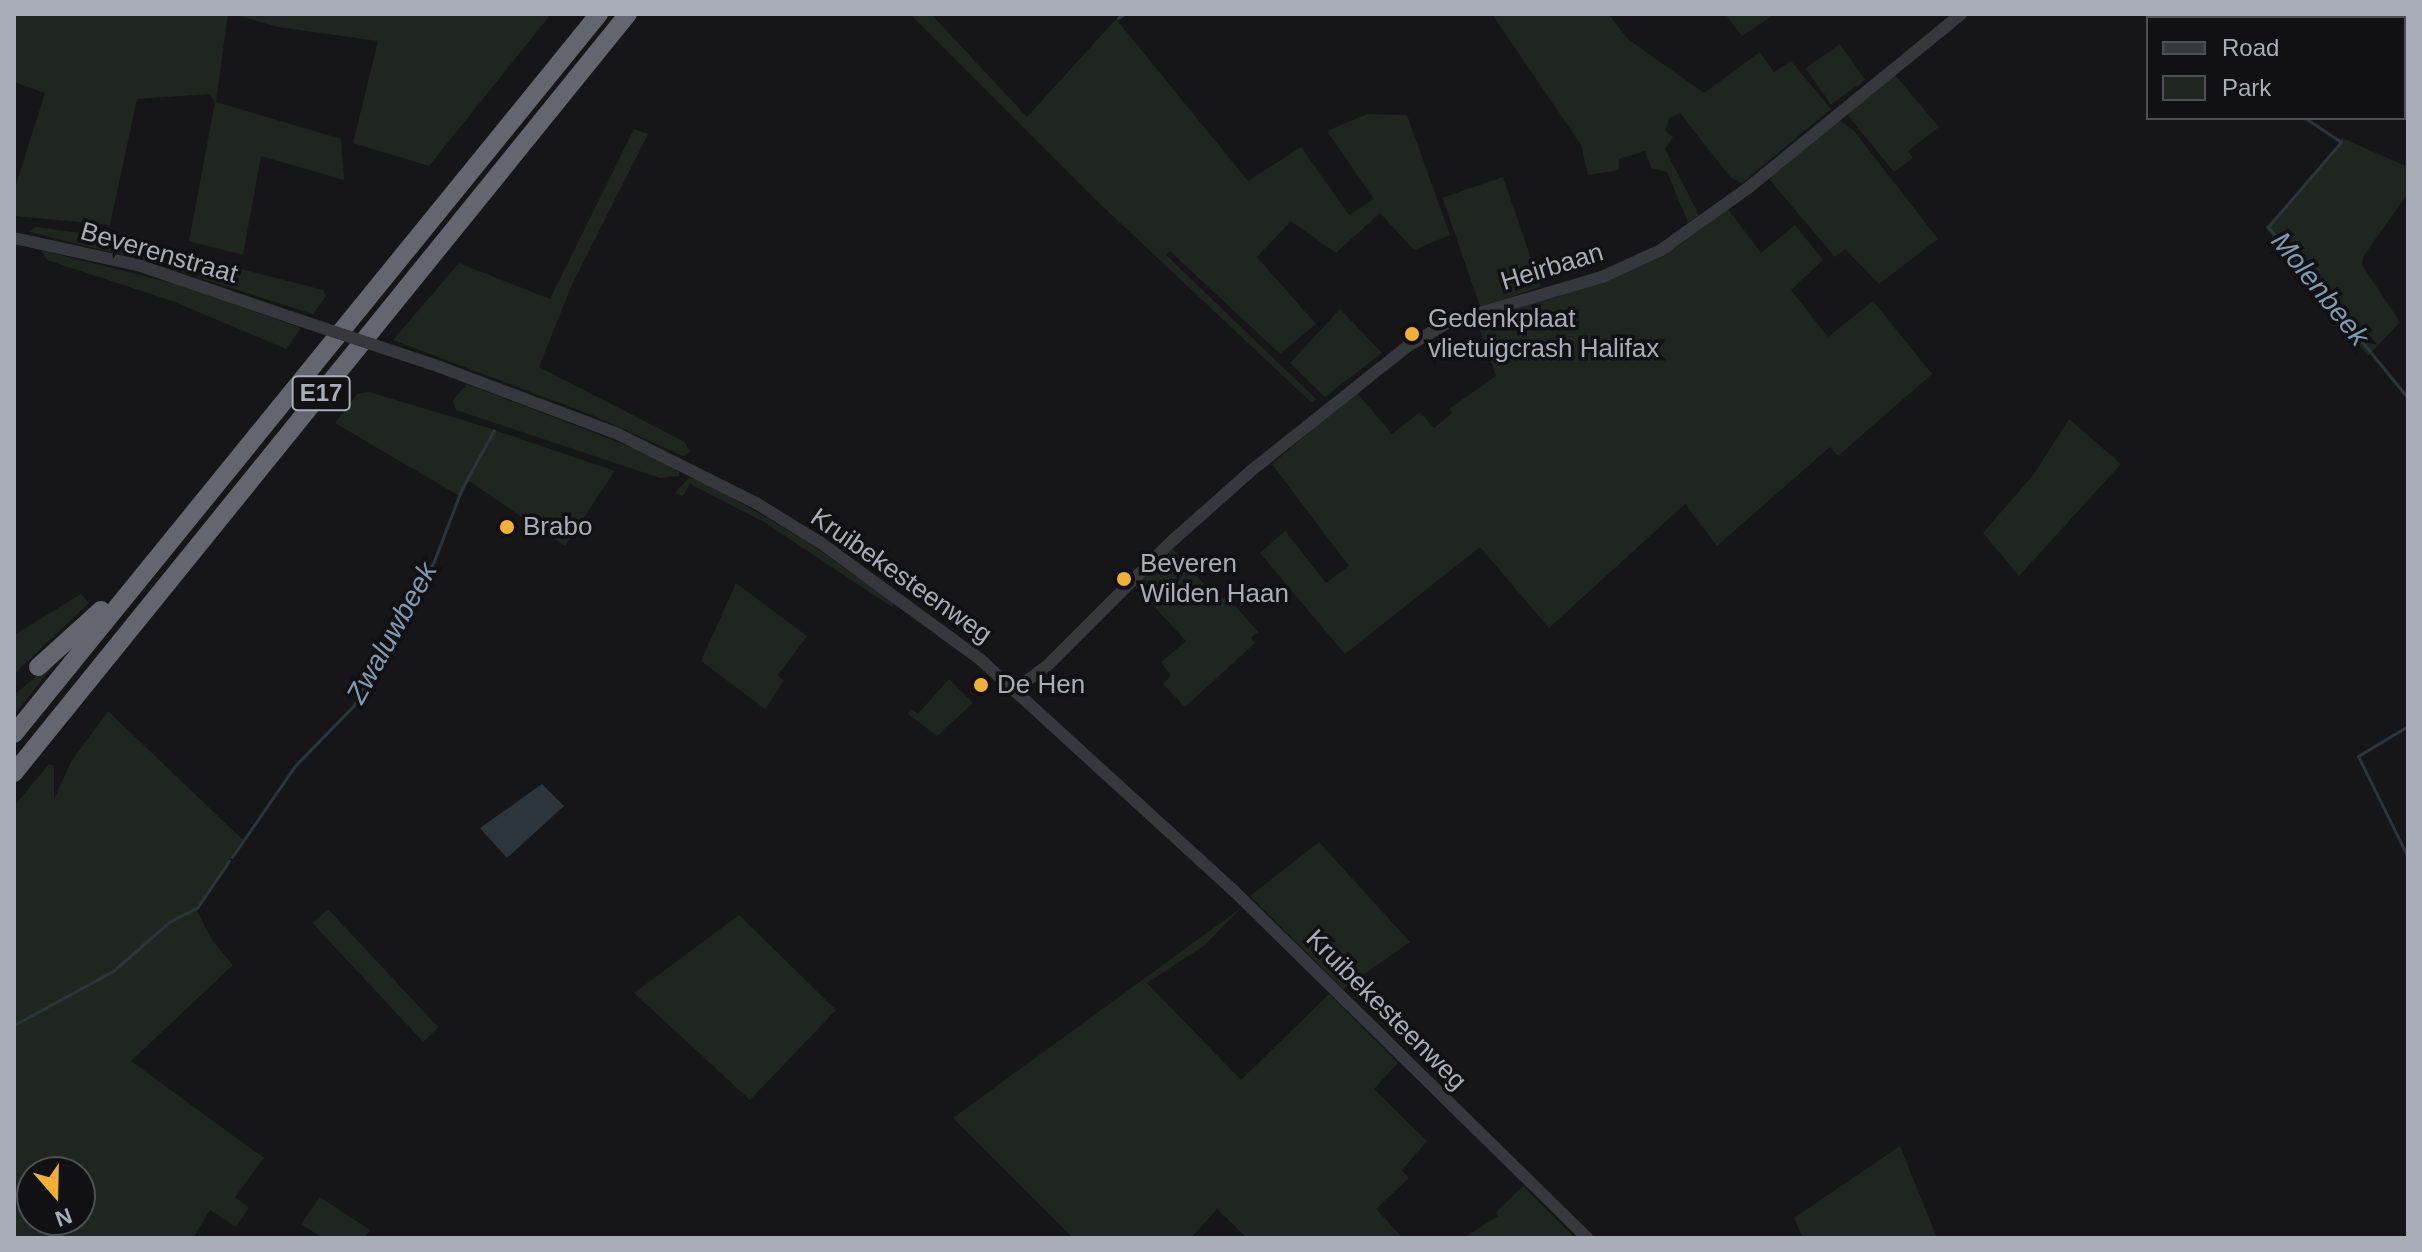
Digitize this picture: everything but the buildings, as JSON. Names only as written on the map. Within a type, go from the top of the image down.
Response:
[{"type":"highway","name":"E17","points":[[14,734],[599,14]]},
{"type":"highway","name":"E17","points":[[14,773],[628,14]]},
{"type":"highway","points":[[38,667],[134,583]]},
{"type":"highway","points":[[14,787],[51,726]]},
{"type":"street","name":"Heirbaan","points":[[1016,689],[1048,665],[1172,541],[1372,372],[1449,322],[1602,277],[1661,250],[1748,188],[1961,14]]},
{"type":"street","name":"Beverenstraat","points":[[14,238],[138,265],[290,317]]},
{"type":"street","name":"Kruibekesteenweg","points":[[290,317],[440,367],[618,434],[756,503],[821,543],[1016,689],[1232,889],[1587,1238]]},
{"type":"green space","points":[[14,14],[228,14],[216,102],[341,139],[344,180],[261,156],[243,255],[189,241],[215,102],[209,94],[137,99],[110,225],[14,216],[14,191],[45,93],[14,82]]},
{"type":"green space","points":[[232,14],[551,14],[429,166],[353,143],[378,41],[278,27]]},
{"type":"green space","points":[[910,14],[931,14],[1027,117],[1116,19],[1248,181],[1301,147],[1349,215],[1374,199],[1327,131],[1367,114],[1407,115],[1450,235],[1414,250],[1380,213],[1336,253],[1291,221],[1257,257],[1316,324],[1280,354],[1170,251],[1166,255],[1316,399],[1312,403],[1099,203]]},
{"type":"green space","points":[[1492,14],[1608,14],[1629,40],[1704,93],[1760,52],[1774,72],[1791,61],[1831,109],[1742,183],[1731,178],[1680,113],[1669,118],[1665,130],[1673,137],[1665,149],[1699,215],[1688,222],[1667,172],[1651,168],[1645,151],[1619,159],[1619,170],[1588,175],[1581,145]]},
{"type":"green space","points":[[1725,14],[1775,14],[1742,36]]},
{"type":"green space","points":[[1840,44],[1865,80],[1831,104],[1806,68]]},
{"type":"green space","points":[[1894,74],[1939,127],[1908,151],[1913,158],[1894,172],[1845,112]]},
{"type":"green space","points":[[1838,119],[1854,131],[1938,239],[1879,284],[1845,249],[1835,257],[1769,179]]},
{"type":"green space","points":[[634,129],[648,134],[571,287],[539,367],[685,442],[690,452],[683,456],[597,417],[393,340],[459,263],[550,299]]},
{"type":"green space","points":[[2342,138],[2408,167],[2408,193],[2363,257],[2362,265],[2400,322],[2368,356],[2265,227],[2328,161]]},
{"type":"green space","points":[[1503,177],[1541,287],[1480,308],[1442,198]]},
{"type":"green space","points":[[1728,209],[1761,253],[1795,225],[1823,260],[1791,290],[1828,337],[1873,301],[1932,374],[1838,456],[1830,447],[1717,546],[1685,504],[1549,628],[1480,547],[1345,654],[1260,553],[1285,531],[1326,583],[1349,566],[1272,464],[1356,392],[1392,434],[1420,412],[1434,428],[1452,413],[1449,409],[1496,376],[1475,317],[1554,298],[1638,266],[1675,248]]},
{"type":"green space","points":[[35,227],[122,238],[323,290],[326,296],[313,314],[144,260],[29,232]]},
{"type":"green space","points":[[41,250],[179,285],[301,328],[286,349],[172,301],[47,260]]},
{"type":"green space","points":[[1340,309],[1382,353],[1325,397],[1290,363]]},
{"type":"green space","points":[[467,384],[639,450],[679,469],[679,476],[660,478],[456,410],[453,400]]},
{"type":"green space","points":[[369,392],[486,427],[615,471],[565,546],[469,481],[461,497],[335,423],[357,394]]},
{"type":"green space","points":[[2069,419],[2121,464],[2019,576],[1983,533],[2034,474]]},
{"type":"green space","points":[[689,478],[703,481],[806,541],[894,603],[892,607],[764,522],[690,484],[683,496],[675,493]]},
{"type":"green space","points":[[1173,549],[1214,595],[1231,601],[1258,632],[1251,638],[1255,643],[1185,707],[1163,684],[1171,676],[1161,662],[1186,641],[1135,586]]},
{"type":"green space","points":[[736,583],[807,636],[778,675],[784,681],[765,709],[701,661]]},
{"type":"green space","points":[[81,594],[89,603],[14,674],[14,635]]},
{"type":"green space","points":[[62,655],[14,715],[14,695]]},
{"type":"green space","points":[[949,679],[973,703],[937,736],[908,714],[911,709],[918,714]]},
{"type":"green space","points":[[108,711],[243,840],[196,909],[212,940],[233,965],[131,1061],[264,1158],[235,1197],[249,1208],[236,1227],[210,1210],[193,1238],[14,1238],[14,806],[49,764],[54,766],[54,799],[71,762]]},
{"type":"green space","points":[[1319,842],[1410,942],[1343,989],[1250,896]]},
{"type":"green space","points":[[1241,908],[1205,945],[1147,983],[1241,1080],[1329,994],[1398,1063],[1374,1089],[1427,1141],[1402,1170],[1409,1178],[1376,1209],[1403,1238],[1247,1238],[1217,1209],[1191,1238],[1073,1238],[953,1118]]},
{"type":"green space","points":[[328,909],[438,1027],[423,1042],[313,923]]},
{"type":"green space","points":[[739,915],[836,1010],[750,1100],[634,993]]},
{"type":"green space","points":[[1900,1146],[1937,1238],[1803,1238],[1794,1218]]},
{"type":"green space","points":[[1523,1186],[1575,1238],[1463,1238],[1498,1216],[1496,1212]]},
{"type":"green space","points":[[320,1197],[370,1230],[365,1238],[323,1238],[301,1224]]},
{"type":"shaded area","points":[[542,784],[564,806],[507,858],[480,828]]},
{"type":"waterway","points":[[1118,18],[1124,14]]},
{"type":"waterway","name":"Molenbeek","points":[[2308,120],[2341,142],[2268,227],[2408,398]]},
{"type":"waterway","name":"Zwaluwbeek","points":[[232,857],[294,767],[354,705],[434,561],[462,488],[494,430]]},
{"type":"waterway","name":"Molenbeek","points":[[2408,726],[2358,756],[2408,857]]},
{"type":"waterway","name":"Zwaluwbeek","points":[[14,1025],[113,971],[169,922],[197,908],[229,861]]},
{"type":"place","name":"Gedenkplaat vlietuigcrash Halifax","points":[[1412,334]]},
{"type":"place","name":"Brabo","points":[[507,527]]},
{"type":"place","name":"Beveren Wilden Haan","points":[[1124,579]]},
{"type":"place","name":"De Hen","points":[[981,685]]}]
